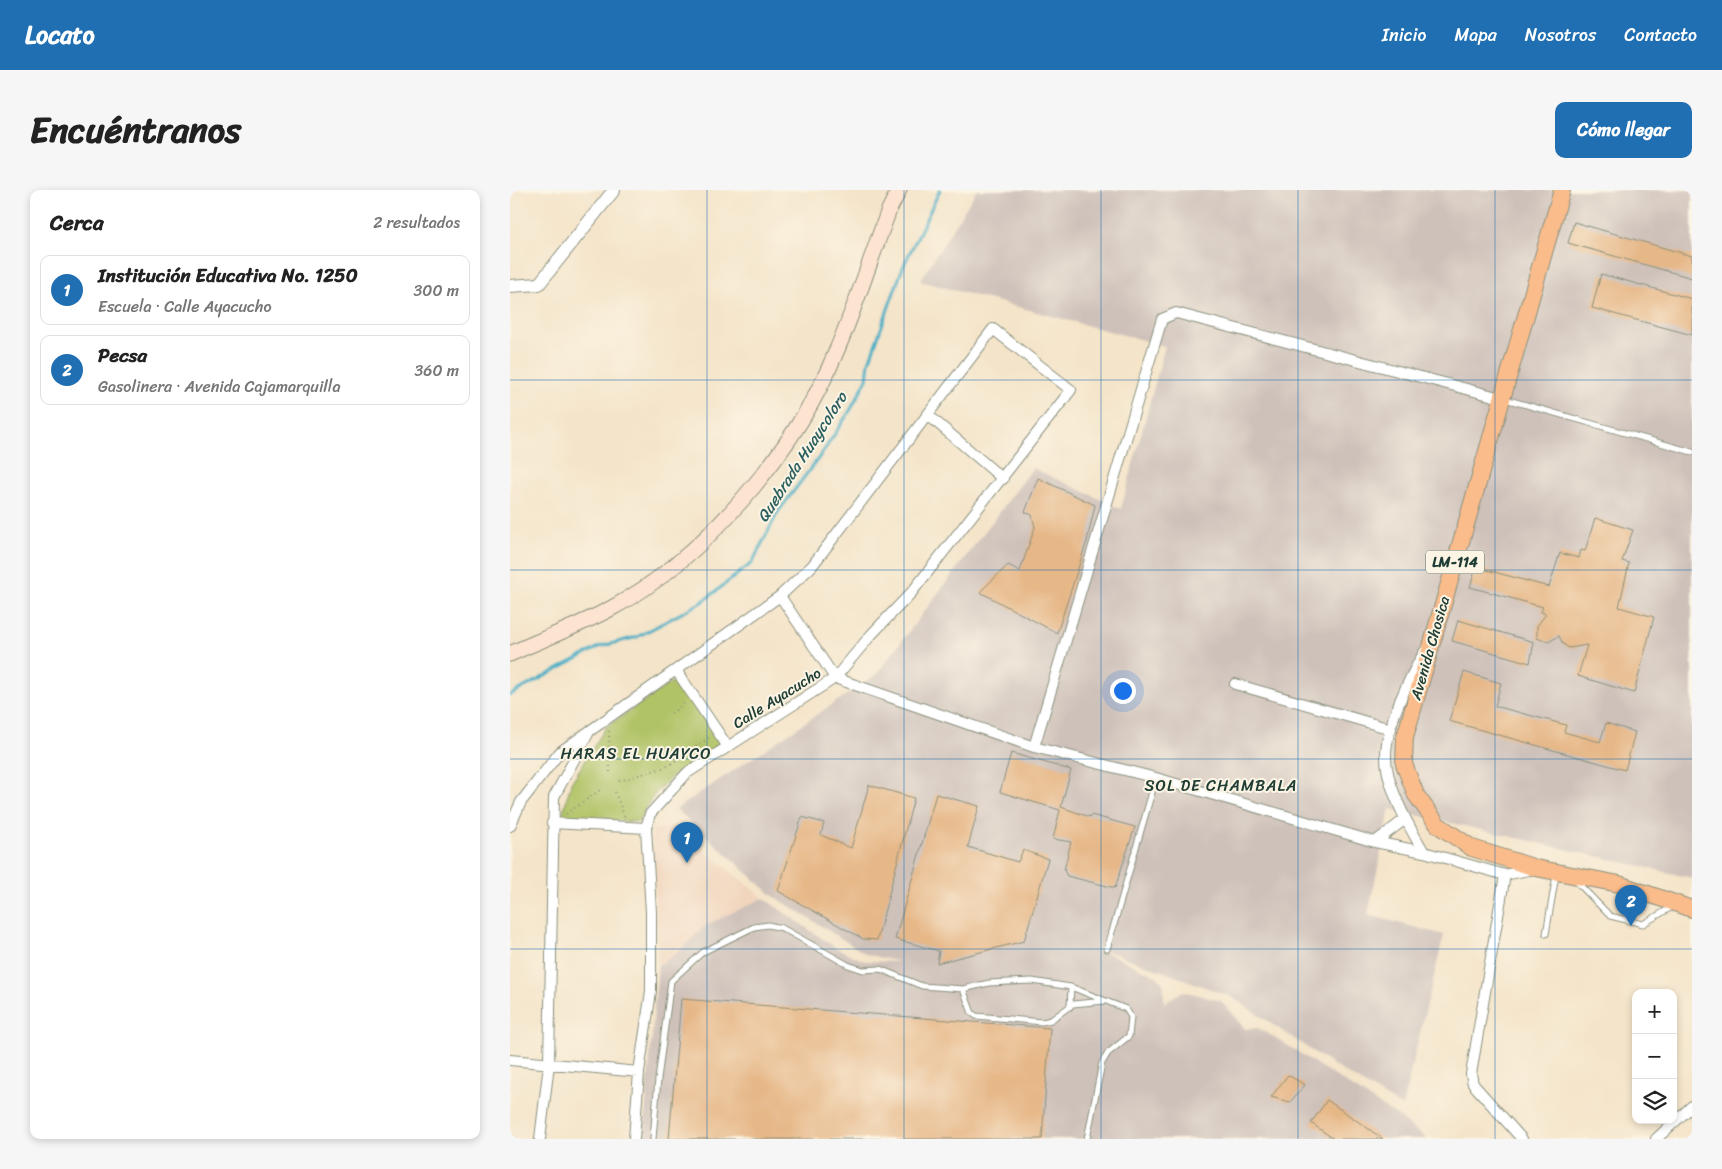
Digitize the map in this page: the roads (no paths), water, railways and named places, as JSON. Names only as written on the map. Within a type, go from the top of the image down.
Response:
[{"type":"main road","points":[[510,654],[611,609],[685,559],[722,521],[771,463],[806,413],[836,353],[889,210],[899,190]]},
{"type":"main road","name":"Avenida Chosica","points":[[1536,868],[1472,848],[1438,825],[1416,795],[1404,764],[1405,738],[1562,190]]},
{"type":"main road","name":"LM-114","points":[[1536,868],[1619,884],[1692,909]]},
{"type":"street","points":[[510,286],[539,284],[614,190]]},
{"type":"street","points":[[1034,747],[1162,318],[1176,313],[1501,398]]},
{"type":"street","name":"Calle Ayacucho","points":[[634,1139],[639,1072],[651,991],[646,828],[650,814],[686,773],[836,678],[871,635],[912,592],[1003,479],[1071,390],[993,329],[928,415]]},
{"type":"street","points":[[510,826],[521,802],[560,752],[780,596],[812,566],[928,415],[1003,479]]},
{"type":"street","points":[[780,596],[836,678],[1034,747],[1156,778],[1375,842],[1424,852],[1506,875],[1536,868]]},
{"type":"street","points":[[1424,852],[1404,820],[1390,777],[1386,755],[1391,729],[1405,686],[1435,632]]},
{"type":"street","points":[[676,670],[728,747]]},
{"type":"street","points":[[1235,684],[1391,729]]},
{"type":"street","points":[[540,1139],[549,1064],[552,823],[554,797],[590,731]]},
{"type":"street","points":[[1375,842],[1404,820]]},
{"type":"street","points":[[552,823],[646,828]]},
{"type":"street","points":[[1506,875],[1471,1074],[1472,1084],[1522,1139]]},
{"type":"street","points":[[510,1060],[639,1072]]},
{"type":"street","points":[[1656,1139],[1692,1106]]},
{"type":"lane","points":[[1501,398],[1692,452]]},
{"type":"lane","points":[[1107,949],[1156,778]]},
{"type":"lane","points":[[1546,934],[1564,874],[1610,916],[1643,924],[1676,904]]},
{"type":"lane","points":[[653,1139],[658,1079],[672,981],[702,952],[754,927],[768,925],[782,928],[848,965],[862,970],[887,971],[922,986],[962,989],[989,984],[1032,981],[1071,987],[1126,1009],[1129,1013],[1129,1036],[1126,1041],[1108,1053],[1102,1063],[1087,1139]]},
{"type":"lane","points":[[1070,1007],[1071,987]]},
{"type":"lane","points":[[962,989],[972,1014],[976,1016],[1048,1022],[1077,1003],[1088,1004],[1106,1001]]},
{"type":"waterway","name":"Quebrada Huaycoloro","points":[[510,695],[599,647],[637,637],[702,602],[752,563],[778,512],[823,452],[851,409],[867,379],[869,362],[903,267],[940,190]]},
{"type":"place","name":"Institución Educativa No. 1250","points":[[687,863]]},
{"type":"place","name":"Pecsa","points":[[1631,926]]},
{"type":"district","name":"HARAS EL HUAYCO","points":[[636,753]]},
{"type":"district","name":"SOL DE CHAMBALA","points":[[1221,785]]}]
